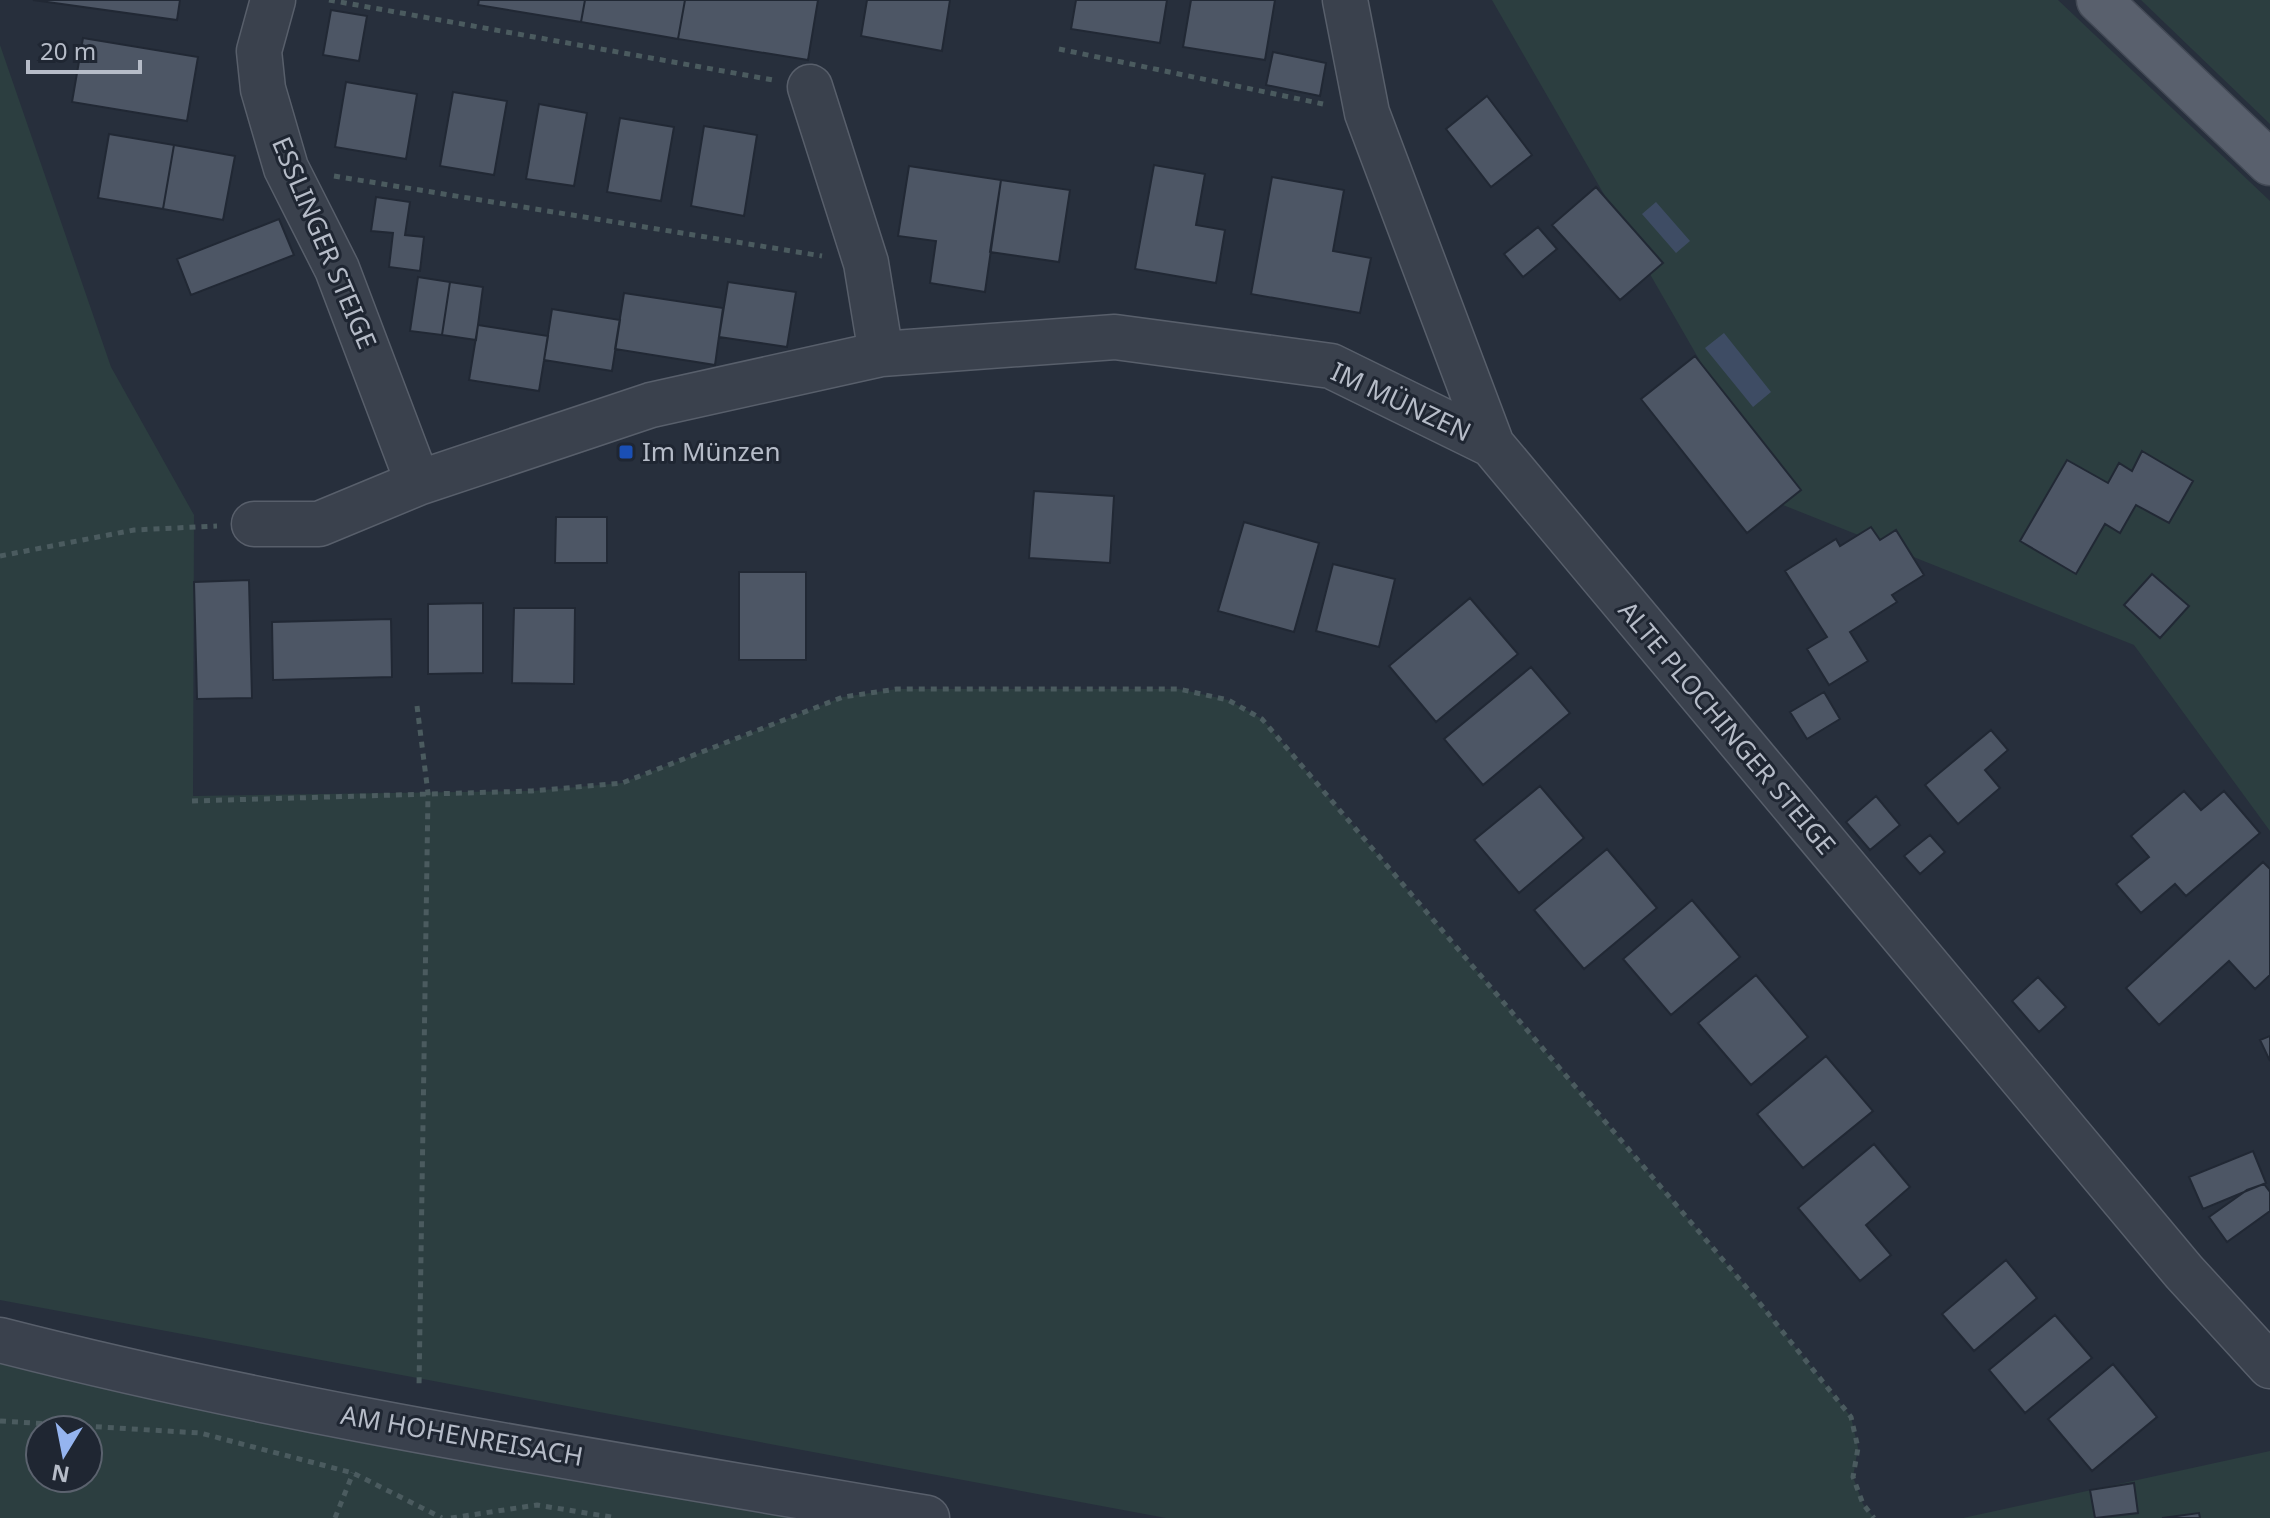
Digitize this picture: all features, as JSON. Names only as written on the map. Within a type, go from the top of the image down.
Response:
[{"type":"main road","points":[[2099,0],[2270,163]]},
{"type":"street","name":"ESSLINGER STEIGE","points":[[273,0],[259,51],[263,89],[286,168],[337,269],[418,483]]},
{"type":"street","name":"ALTE PLOCHINGER STEIGE","points":[[1345,0],[1367,113],[1492,445],[2184,1272],[2270,1366]]},
{"type":"street","points":[[810,87],[866,263],[881,354]]},
{"type":"street","name":"IM MÜNZEN","points":[[254,524],[319,524],[418,483],[651,405],[881,354],[1115,337],[1331,366],[1492,445]]},
{"type":"street","name":"AM HOHENREISACH","points":[[0,1340],[75,1360],[419,1430],[927,1518]]},
{"type":"path","points":[[329,0],[810,87]]},
{"type":"path","points":[[1059,49],[1367,113]]},
{"type":"path","points":[[286,168],[866,263]]},
{"type":"path","points":[[0,556],[134,530],[254,524]]},
{"type":"path","points":[[192,801],[532,791],[622,783],[843,697],[897,689],[1179,689],[1228,700],[1262,719],[1758,1301],[1851,1417],[1858,1448],[1853,1477],[1863,1504],[1874,1518]]},
{"type":"path","points":[[417,706],[428,793],[419,1430]]},
{"type":"path","points":[[0,1421],[200,1433],[353,1473],[442,1518]]},
{"type":"path","points":[[335,1518],[353,1473]]},
{"type":"path","points":[[451,1518],[537,1505],[617,1518]]},
{"type":"shaded area","points":[[1492,0],[2058,0],[2270,201],[2270,831],[2134,645],[1783,505]]},
{"type":"shaded area","points":[[2141,0],[2270,0],[2270,124]]},
{"type":"shaded area","points":[[0,45],[111,367],[194,515],[193,796],[532,791],[622,783],[843,697],[897,689],[1179,689],[1228,700],[1262,719],[1758,1301],[1851,1417],[1858,1448],[1853,1477],[1863,1504],[1874,1518],[1166,1518],[0,1300]]},
{"type":"shaded area","points":[[0,1355],[849,1518],[0,1518]]},
{"type":"shaded area","points":[[2270,1451],[2270,1518],[1963,1518]]},
{"type":"water","points":[[1656,202],[1690,241],[1676,253],[1642,214]]},
{"type":"water","points":[[1724,333],[1771,392],[1753,407],[1705,348]]},
{"type":"building","points":[[33,0],[180,0],[177,20]]},
{"type":"building","points":[[479,0],[585,0],[581,22],[478,5]]},
{"type":"building","points":[[585,0],[685,0],[678,39],[581,22]]},
{"type":"building","points":[[685,0],[818,0],[808,60],[678,39]]},
{"type":"building","points":[[867,0],[950,0],[942,51],[861,36]]},
{"type":"building","points":[[1076,0],[1167,0],[1160,43],[1071,29]]},
{"type":"building","points":[[1191,0],[1275,0],[1265,60],[1183,47]]},
{"type":"building","points":[[331,10],[367,16],[359,61],[323,55]]},
{"type":"building","points":[[83,38],[198,57],[187,121],[72,102]]},
{"type":"building","points":[[1273,52],[1326,63],[1320,96],[1266,85]]},
{"type":"building","points":[[346,82],[417,94],[406,159],[335,147]]},
{"type":"building","points":[[453,92],[507,101],[494,175],[440,166]]},
{"type":"building","points":[[1487,96],[1532,155],[1491,187],[1446,129]]},
{"type":"building","points":[[539,104],[587,113],[574,186],[526,179]]},
{"type":"building","points":[[620,118],[674,127],[661,201],[607,192]]},
{"type":"building","points":[[704,126],[757,135],[744,216],[691,206]]},
{"type":"building","points":[[109,134],[174,145],[163,209],[98,198]]},
{"type":"building","points":[[174,145],[235,156],[223,220],[163,209]]},
{"type":"building","points":[[1154,165],[1205,174],[1196,225],[1225,230],[1216,283],[1135,269]]},
{"type":"building","points":[[909,166],[1001,180],[985,292],[930,283],[936,241],[898,236]]},
{"type":"building","points":[[1272,177],[1344,190],[1333,251],[1371,258],[1360,313],[1251,294]]},
{"type":"building","points":[[1001,180],[1070,190],[1059,262],[990,252]]},
{"type":"building","points":[[1596,187],[1663,263],[1620,300],[1552,225]]},
{"type":"building","points":[[376,197],[410,202],[405,235],[424,237],[420,271],[389,267],[393,233],[371,231]]},
{"type":"building","points":[[279,219],[294,255],[191,295],[177,259]]},
{"type":"building","points":[[1538,227],[1557,249],[1523,277],[1504,254]]},
{"type":"building","points":[[418,277],[450,282],[442,335],[410,331]]},
{"type":"building","points":[[450,282],[483,287],[476,340],[442,335]]},
{"type":"building","points":[[728,282],[796,292],[787,347],[719,337]]},
{"type":"building","points":[[624,293],[723,308],[715,365],[615,349]]},
{"type":"building","points":[[552,309],[620,320],[612,371],[544,360]]},
{"type":"building","points":[[478,325],[548,336],[539,391],[469,380]]},
{"type":"building","points":[[1695,356],[1801,490],[1747,533],[1641,399]]},
{"type":"building","points":[[2142,451],[2193,481],[2169,523],[2136,505],[2120,533],[2105,524],[2076,574],[2020,541],[2067,460],[2108,483],[2119,463],[2132,471]]},
{"type":"building","points":[[1034,491],[1114,496],[1110,563],[1029,558]]},
{"type":"building","points":[[556,517],[607,517],[607,563],[555,563]]},
{"type":"building","points":[[1244,522],[1319,543],[1294,632],[1218,611]]},
{"type":"building","points":[[1871,527],[1880,540],[1896,530],[1924,575],[1892,595],[1897,602],[1850,632],[1868,661],[1829,685],[1807,649],[1827,637],[1785,571],[1836,539],[1840,546]]},
{"type":"building","points":[[1333,564],[1395,579],[1379,647],[1316,631]]},
{"type":"building","points":[[739,572],[806,572],[806,660],[739,660]]},
{"type":"building","points":[[2152,574],[2189,606],[2160,638],[2124,605]]},
{"type":"building","points":[[249,580],[252,698],[197,699],[194,582]]},
{"type":"building","points":[[1470,598],[1518,654],[1436,722],[1389,666]]},
{"type":"building","points":[[483,603],[483,673],[428,674],[428,604]]},
{"type":"building","points":[[514,608],[575,608],[574,684],[512,683]]},
{"type":"building","points":[[391,619],[392,677],[273,680],[272,622]]},
{"type":"building","points":[[1531,667],[1570,713],[1483,785],[1444,739]]},
{"type":"building","points":[[1824,692],[1840,719],[1807,739],[1790,712]]},
{"type":"building","points":[[1991,730],[2008,750],[1985,770],[2000,788],[1958,824],[1925,785]]},
{"type":"building","points":[[1540,786],[1584,838],[1519,893],[1474,840]]},
{"type":"building","points":[[2184,791],[2201,810],[2224,791],[2260,833],[2186,896],[2175,884],[2141,913],[2116,884],[2149,857],[2131,836]]},
{"type":"building","points":[[1876,796],[1900,825],[1870,850],[1846,822]]},
{"type":"building","points":[[1930,835],[1945,852],[1920,874],[1904,856]]},
{"type":"building","points":[[1607,849],[1657,908],[1584,969],[1534,910]]},
{"type":"building","points":[[2263,862],[2270,869],[2270,975],[2255,989],[2229,961],[2159,1025],[2126,988]]},
{"type":"building","points":[[1692,900],[1740,957],[1671,1015],[1623,959]]},
{"type":"building","points":[[1756,975],[1808,1037],[1751,1085],[1698,1023]]},
{"type":"building","points":[[2038,977],[2066,1007],[2039,1032],[2012,1001]]},
{"type":"building","points":[[2270,1036],[2270,1061],[2260,1040]]},
{"type":"building","points":[[1826,1056],[1873,1111],[1803,1168],[1757,1114]]},
{"type":"building","points":[[1874,1144],[1910,1187],[1866,1225],[1891,1255],[1860,1281],[1798,1208]]},
{"type":"building","points":[[2253,1151],[2266,1183],[2203,1209],[2189,1177]]},
{"type":"building","points":[[2264,1184],[2270,1192],[2270,1211],[2227,1242],[2209,1217],[2247,1190]]},
{"type":"building","points":[[2006,1260],[2037,1298],[1974,1351],[1942,1314]]},
{"type":"building","points":[[2055,1315],[2092,1358],[2025,1413],[1989,1370]]},
{"type":"building","points":[[2113,1364],[2157,1417],[2092,1471],[2048,1419]]},
{"type":"building","points":[[2134,1483],[2138,1513],[2095,1518],[2090,1490]]},
{"type":"building","points":[[2199,1513],[2200,1518],[2162,1518]]},
{"type":"place","name":"Im Münzen","points":[[626,452]]}]
